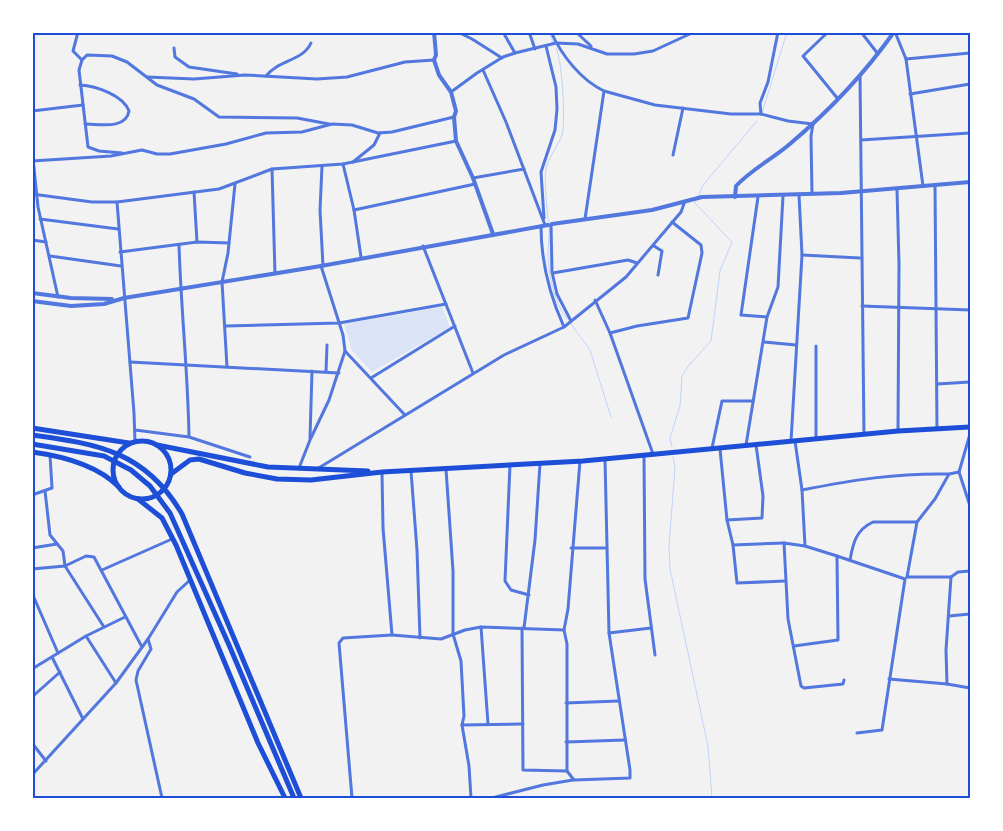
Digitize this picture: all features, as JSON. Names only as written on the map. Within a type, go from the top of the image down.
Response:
[{"type":"main road","points":[[138,499],[147,499],[163,490],[171,474],[190,460],[198,459],[276,480],[311,480],[382,472],[605,459],[864,434],[970,426]]},
{"type":"main road","points":[[32,428],[132,442],[142,441],[268,467],[398,472]]},
{"type":"main road","points":[[32,435],[66,439],[97,447],[130,459],[153,475],[174,500],[182,514],[276,747],[294,798]]},
{"type":"main road","points":[[132,442],[117,455],[114,463],[114,480],[124,493],[138,499],[162,518],[258,743],[285,798]]},
{"type":"main road","points":[[32,444],[104,456],[131,470],[150,486],[170,513],[301,798]]},
{"type":"main road","points":[[157,445],[168,457],[171,474]]},
{"type":"main road","points":[[32,452],[50,454],[107,475],[119,487]]},
{"type":"street","points":[[78,32],[73,51],[82,60]]},
{"type":"street","points":[[434,32],[436,55],[434,60],[439,75],[451,92],[456,111],[454,117],[456,141],[473,178],[493,234]]},
{"type":"street","points":[[458,32],[502,58]]},
{"type":"street","points":[[503,32],[515,53]]},
{"type":"street","points":[[529,32],[535,49]]},
{"type":"street","points":[[551,32],[556,43],[575,68],[588,82],[604,91],[655,105],[731,114],[761,114],[788,121],[813,124]]},
{"type":"street","points":[[576,32],[594,48]]},
{"type":"street","points":[[451,92],[502,58],[515,53],[556,43],[578,44],[607,54],[634,54],[653,51],[694,32]]},
{"type":"street","points":[[761,114],[760,103],[768,82],[778,32]]},
{"type":"street","points":[[828,32],[803,56],[838,99]]},
{"type":"street","points":[[861,32],[878,54]]},
{"type":"street","points":[[735,197],[736,186],[813,124],[860,75],[894,32]]},
{"type":"street","points":[[894,32],[906,59],[923,186]]},
{"type":"street","points":[[266,76],[280,64],[303,54],[311,43]]},
{"type":"street","points":[[544,218],[541,172],[555,130],[557,109],[556,87],[546,46]]},
{"type":"street","points":[[174,48],[175,57],[186,66],[245,75],[317,79],[347,77],[405,62],[434,60]]},
{"type":"street","points":[[906,59],[970,53]]},
{"type":"street","points":[[128,153],[89,148],[79,70],[82,60],[87,55],[96,54],[120,58],[157,85],[194,99],[215,116],[223,118],[296,118],[352,126],[380,133],[410,130],[454,117]]},
{"type":"street","points":[[483,70],[544,218],[557,294],[571,321]]},
{"type":"street","points":[[147,77],[199,79],[245,75]]},
{"type":"street","points":[[860,75],[860,258],[864,434]]},
{"type":"street","points":[[910,94],[970,84]]},
{"type":"street","points":[[80,85],[98,88],[115,97],[126,104],[129,111],[125,119],[117,124],[85,124]]},
{"type":"street","points":[[585,219],[604,91]]},
{"type":"street","points":[[32,111],[83,106]]},
{"type":"street","points":[[674,155],[683,108]]},
{"type":"street","points":[[33,161],[128,153],[142,150],[157,154],[170,154],[226,144],[266,133],[302,132],[332,124]]},
{"type":"street","points":[[812,194],[811,136],[813,124]]},
{"type":"street","points":[[352,162],[374,145],[380,133]]},
{"type":"street","points":[[861,140],[970,133]]},
{"type":"street","points":[[35,194],[92,202],[117,202],[219,189],[272,169],[343,164],[456,141]]},
{"type":"street","points":[[32,149],[35,194],[58,296]]},
{"type":"street","points":[[343,164],[354,210],[360,257]]},
{"type":"street","points":[[299,469],[339,373],[345,351],[339,323],[322,266],[320,210],[322,166]]},
{"type":"street","points":[[272,169],[275,274]]},
{"type":"street","points":[[473,178],[524,169]]},
{"type":"street","points":[[32,293],[58,296],[124,298],[322,266],[360,257],[546,225],[652,210],[700,197],[758,197],[861,192],[970,182],[970,200]]},
{"type":"street","points":[[227,367],[222,282],[229,243],[235,183]]},
{"type":"street","points":[[354,210],[475,184]]},
{"type":"street","points":[[935,185],[937,428]]},
{"type":"street","points":[[897,189],[898,431]]},
{"type":"street","points":[[194,192],[197,242]]},
{"type":"street","points":[[799,195],[802,255],[796,345],[793,441],[802,490],[805,546]]},
{"type":"street","points":[[746,445],[767,317],[778,287],[783,196]]},
{"type":"street","points":[[758,197],[741,315],[767,317]]},
{"type":"street","points":[[314,470],[504,354],[564,327],[595,300],[626,277],[681,212],[685,201]]},
{"type":"street","points":[[117,202],[135,430],[132,442]]},
{"type":"street","points":[[40,219],[118,229]]},
{"type":"street","points":[[610,333],[688,318],[702,253],[701,245],[672,222]]},
{"type":"street","points":[[546,225],[542,253],[548,288],[564,327]]},
{"type":"street","points":[[32,240],[46,242]]},
{"type":"street","points":[[120,252],[197,242],[229,243]]},
{"type":"street","points":[[179,245],[180,289],[187,364],[189,437]]},
{"type":"street","points":[[423,246],[473,373]]},
{"type":"street","points":[[654,246],[662,251],[658,275]]},
{"type":"street","points":[[802,255],[860,258]]},
{"type":"street","points":[[50,256],[121,266]]},
{"type":"street","points":[[553,273],[628,260],[637,263]]},
{"type":"street","points":[[32,301],[71,306],[104,304],[114,299]]},
{"type":"street","points":[[595,300],[610,333],[653,454]]},
{"type":"street","points":[[225,326],[339,323],[446,304]]},
{"type":"street","points":[[862,306],[936,307],[970,310]]},
{"type":"street","points":[[371,378],[455,326]]},
{"type":"street","points":[[764,342],[796,345]]},
{"type":"street","points":[[326,346],[326,372]]},
{"type":"street","points":[[816,346],[816,439]]},
{"type":"street","points":[[345,351],[404,414]]},
{"type":"street","points":[[129,362],[339,373]]},
{"type":"street","points":[[310,440],[312,371]]},
{"type":"street","points":[[936,384],[970,382]]},
{"type":"street","points":[[712,448],[722,401],[753,401]]},
{"type":"street","points":[[135,430],[189,437],[250,457]]},
{"type":"street","points":[[970,434],[959,472],[970,506]]},
{"type":"street","points":[[727,520],[762,518],[763,496],[756,444]]},
{"type":"street","points":[[720,448],[727,520],[733,545],[737,583],[785,581]]},
{"type":"street","points":[[32,495],[52,487],[50,454]]},
{"type":"street","points":[[644,455],[645,579],[655,655]]},
{"type":"street","points":[[492,798],[543,785],[574,780],[630,778],[609,633],[605,548],[607,502],[605,459]]},
{"type":"street","points":[[574,780],[566,771],[567,644],[564,630],[568,609],[571,548],[580,461]]},
{"type":"street","points":[[540,463],[529,595],[523,628],[523,770],[566,771]]},
{"type":"street","points":[[510,465],[505,581],[511,590],[529,595]]},
{"type":"street","points":[[446,469],[453,571],[454,634],[461,661],[464,716],[462,725],[469,766],[471,798]]},
{"type":"street","points":[[411,471],[417,550],[420,638]]},
{"type":"street","points":[[382,472],[383,528],[392,635]]},
{"type":"street","points":[[802,490],[870,477],[904,473],[949,474],[959,472]]},
{"type":"street","points":[[857,733],[882,730],[889,679],[917,522],[935,499],[949,474]]},
{"type":"street","points":[[45,491],[49,530],[63,550],[66,566],[104,627]]},
{"type":"street","points":[[850,560],[857,534],[868,524],[873,522],[917,522]]},
{"type":"street","points":[[102,570],[172,539]]},
{"type":"street","points":[[733,545],[784,543],[805,546],[906,578],[951,577],[958,572],[970,571]]},
{"type":"street","points":[[784,543],[788,619],[801,686],[804,688],[843,684],[844,680]]},
{"type":"street","points":[[32,548],[58,544]]},
{"type":"street","points":[[571,548],[605,548]]},
{"type":"street","points":[[32,569],[66,566],[91,556],[94,557],[142,647]]},
{"type":"street","points":[[794,646],[838,640],[837,556]]},
{"type":"street","points":[[948,684],[946,650],[950,616],[951,577]]},
{"type":"street","points":[[32,775],[116,682],[148,639],[177,592],[190,580]]},
{"type":"street","points":[[32,593],[58,654]]},
{"type":"street","points":[[950,616],[970,614]]},
{"type":"street","points":[[32,669],[86,636],[125,617]]},
{"type":"street","points":[[352,798],[339,643],[343,638],[392,635],[441,639],[481,628],[564,630]]},
{"type":"street","points":[[481,628],[488,724]]},
{"type":"street","points":[[609,633],[651,628]]},
{"type":"street","points":[[86,636],[116,682]]},
{"type":"street","points":[[148,639],[151,649],[138,671],[136,680],[162,798]]},
{"type":"street","points":[[52,657],[83,719]]},
{"type":"street","points":[[32,697],[60,672]]},
{"type":"street","points":[[889,679],[948,684],[970,688]]},
{"type":"street","points":[[566,703],[618,701]]},
{"type":"street","points":[[462,725],[523,724]]},
{"type":"street","points":[[566,742],[625,740]]},
{"type":"street","points":[[32,743],[46,761]]},
{"type":"shaded area","points":[[442,307],[450,327],[372,372],[352,351],[344,324]]},
{"type":"waterway","points":[[762,113],[787,32]]},
{"type":"waterway","points":[[550,33],[553,43]]},
{"type":"waterway","points":[[556,48],[562,76],[564,117],[562,135],[549,161],[545,175],[549,229],[548,261],[555,296],[567,319]]},
{"type":"waterway","points":[[698,197],[703,185],[757,121]]},
{"type":"waterway","points":[[672,447],[670,438],[680,406],[682,376],[689,365],[711,341],[720,271],[732,242],[695,203],[696,201]]},
{"type":"waterway","points":[[571,324],[590,350],[611,417]]},
{"type":"waterway","points":[[673,457],[675,468],[669,545],[670,569],[708,746],[712,798]]}]
